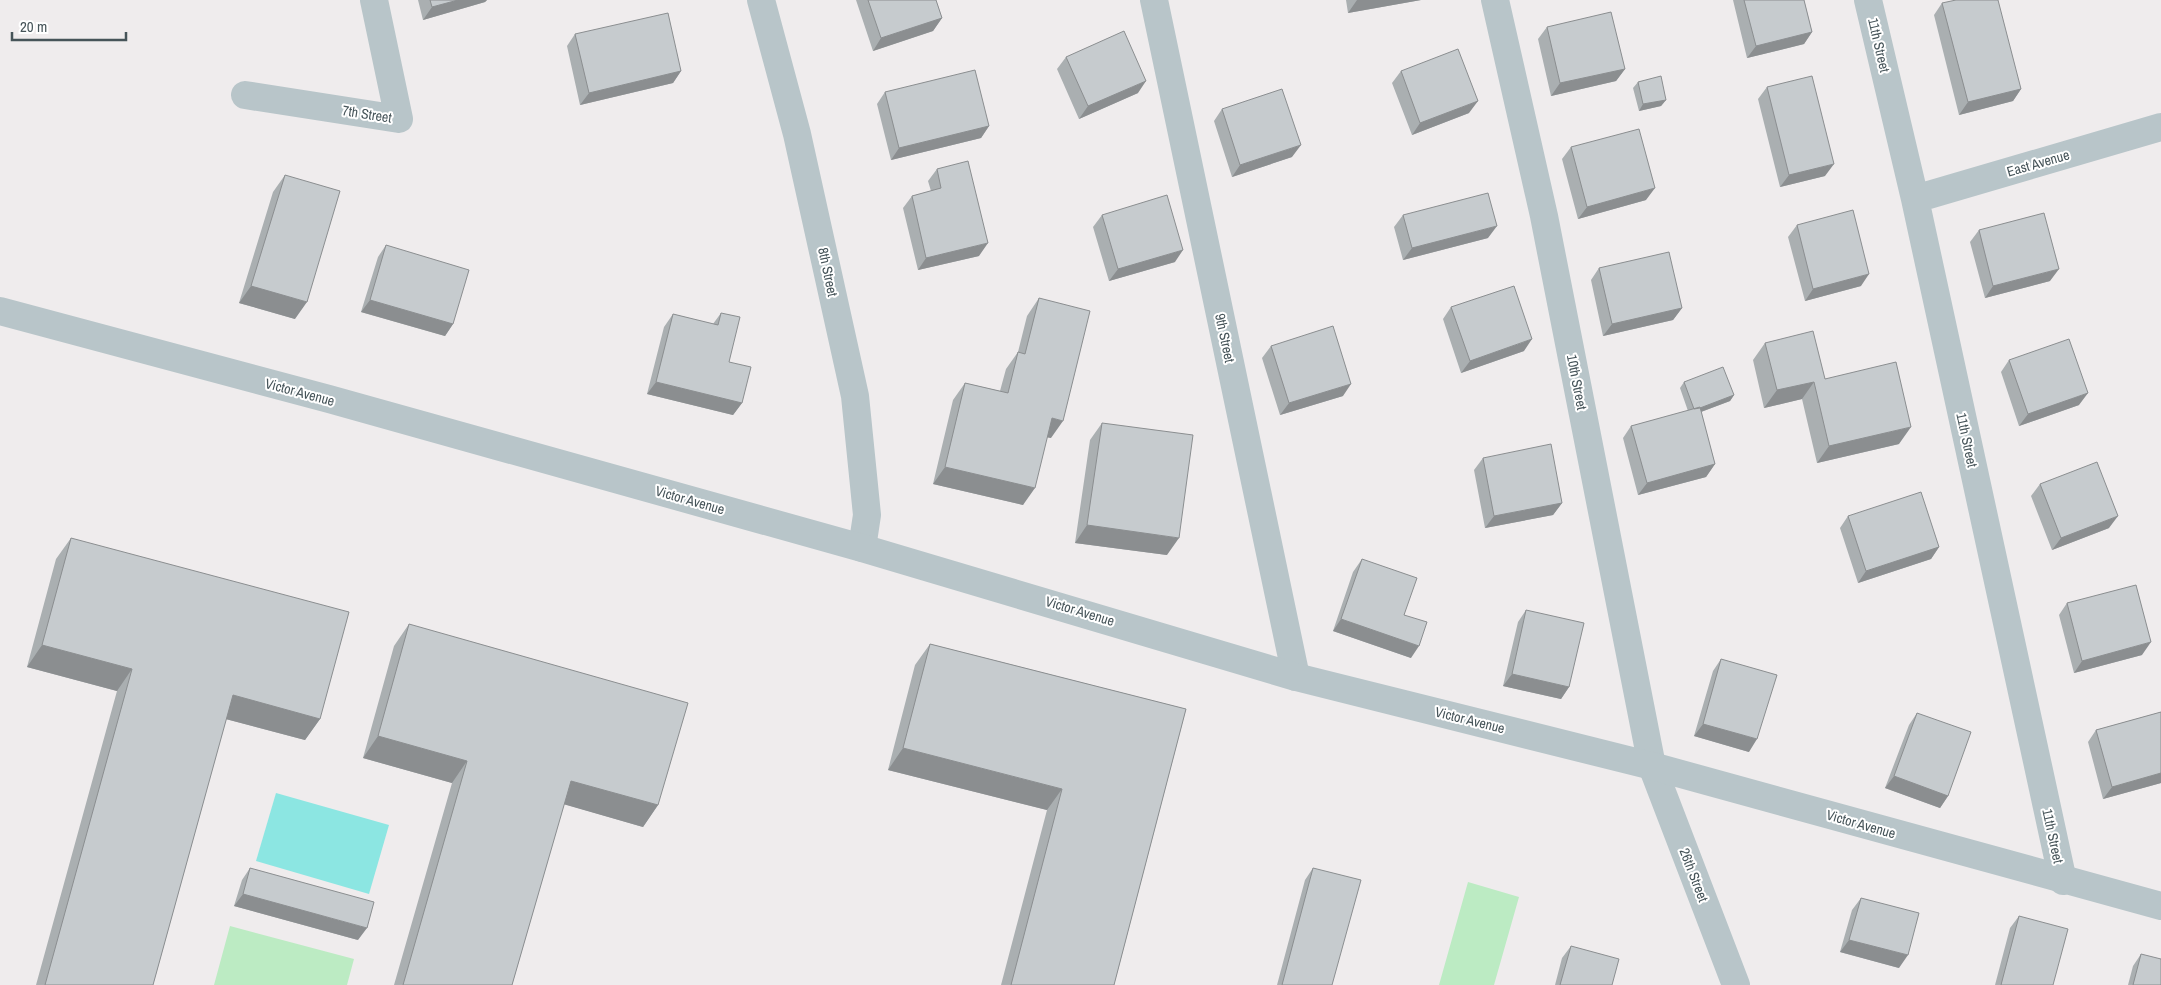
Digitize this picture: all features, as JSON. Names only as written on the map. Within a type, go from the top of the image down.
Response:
[{"type":"street","name":"7th Street","points":[[245,95],[398,119],[374,0]]},
{"type":"street","name":"8th Street","points":[[761,0],[797,134],[855,396],[867,516],[862,548]]},
{"type":"street","name":"9th Street","points":[[1154,0],[1296,677]]},
{"type":"street","name":"10th Street","points":[[1495,0],[1544,216],[1652,766]]},
{"type":"street","name":"11th Street","points":[[1868,0],[1915,199],[2063,881]]},
{"type":"street","name":"East Avenue","points":[[1915,199],[2161,127]]},
{"type":"street","name":"Victor Avenue","points":[[0,311],[329,399],[862,548],[1296,677],[1652,766],[2063,881],[2161,906]]},
{"type":"street","name":"26th Street","points":[[1652,766],[1736,985]]},
{"type":"green space","points":[[1468,882],[1519,897],[1494,985],[1439,985]]},
{"type":"green space","points":[[230,926],[354,959],[347,985],[214,985]]},
{"type":"water","points":[[276,793],[389,825],[369,894],[256,861]]},
{"type":"building","points":[[430,0],[458,0],[432,7]]},
{"type":"building","points":[[868,0],[936,0],[942,18],[881,38]]},
{"type":"building","points":[[1744,0],[1804,0],[1812,32],[1756,46]]},
{"type":"building","points":[[1956,0],[1998,0],[2021,89],[1968,102],[1942,3]]},
{"type":"building","points":[[1611,12],[1625,69],[1560,83],[1547,27]]},
{"type":"building","points":[[668,13],[681,71],[589,93],[575,34]]},
{"type":"building","points":[[1124,31],[1146,81],[1088,106],[1066,57]]},
{"type":"building","points":[[1458,49],[1478,101],[1420,123],[1401,71]]},
{"type":"building","points":[[975,70],[989,126],[899,148],[885,92]]},
{"type":"building","points":[[1661,76],[1666,100],[1643,104],[1638,82]]},
{"type":"building","points":[[1812,76],[1834,164],[1789,175],[1767,87]]},
{"type":"building","points":[[1282,89],[1301,145],[1240,165],[1222,109]]},
{"type":"building","points":[[1639,129],[1655,188],[1587,207],[1571,147]]},
{"type":"building","points":[[968,161],[988,243],[926,258],[912,196],[941,188],[937,169]]},
{"type":"building","points":[[285,175],[340,191],[307,302],[251,286]]},
{"type":"building","points":[[1488,193],[1497,226],[1412,248],[1403,215]]},
{"type":"building","points":[[1167,195],[1183,250],[1118,269],[1102,215]]},
{"type":"building","points":[[1853,210],[1869,274],[1813,289],[1797,225]]},
{"type":"building","points":[[2044,213],[2059,269],[1993,286],[1979,230]]},
{"type":"building","points":[[386,245],[469,270],[453,324],[370,300]]},
{"type":"building","points":[[1669,252],[1682,308],[1612,324],[1599,268]]},
{"type":"building","points":[[1514,286],[1532,339],[1470,361],[1451,307]]},
{"type":"building","points":[[1039,298],[1090,311],[1063,421],[1052,418],[1035,488],[945,467],[965,383],[1008,393],[1018,352],[1025,354]]},
{"type":"building","points":[[721,313],[740,317],[729,362],[751,367],[742,403],[656,382],[673,314],[718,325]]},
{"type":"building","points":[[1333,326],[1351,384],[1289,403],[1271,346]]},
{"type":"building","points":[[1813,331],[1825,379],[1896,362],[1911,427],[1829,446],[1814,382],[1777,390],[1765,343]]},
{"type":"building","points":[[2069,339],[2088,393],[2028,414],[2009,360]]},
{"type":"building","points":[[1723,367],[1734,395],[1694,409],[1684,382]]},
{"type":"building","points":[[1700,407],[1715,464],[1647,483],[1631,426]]},
{"type":"building","points":[[1102,423],[1193,435],[1179,538],[1087,525]]},
{"type":"building","points":[[1551,444],[1562,503],[1494,516],[1483,458]]},
{"type":"building","points":[[2097,462],[2118,516],[2061,538],[2040,484]]},
{"type":"building","points":[[1921,492],[1939,547],[1866,571],[1848,516]]},
{"type":"building","points":[[71,538],[349,612],[320,719],[233,695],[153,985],[45,985],[132,669],[42,645]]},
{"type":"building","points":[[1362,559],[1417,578],[1404,615],[1427,622],[1419,646],[1341,619]]},
{"type":"building","points":[[2136,585],[2151,642],[2082,661],[2067,603]]},
{"type":"building","points":[[1526,610],[1584,623],[1569,687],[1512,674]]},
{"type":"building","points":[[409,624],[688,703],[658,805],[571,781],[512,985],[403,985],[467,761],[378,736]]},
{"type":"building","points":[[930,644],[1186,709],[1114,985],[1011,985],[1062,789],[903,748]]},
{"type":"building","points":[[1721,659],[1777,675],[1757,739],[1703,724]]},
{"type":"building","points":[[2161,712],[2161,773],[2112,787],[2096,730]]},
{"type":"building","points":[[1917,713],[1971,732],[1948,796],[1894,776]]},
{"type":"building","points":[[250,868],[374,902],[367,928],[243,894]]},
{"type":"building","points":[[1313,868],[1361,880],[1332,985],[1282,985]]},
{"type":"building","points":[[1861,898],[1919,913],[1908,955],[1849,940]]},
{"type":"building","points":[[2019,916],[2068,929],[2053,985],[2001,985]]},
{"type":"building","points":[[1571,946],[1619,959],[1612,985],[1560,985]]},
{"type":"building","points":[[2141,954],[2161,959],[2161,985],[2133,985]]}]
